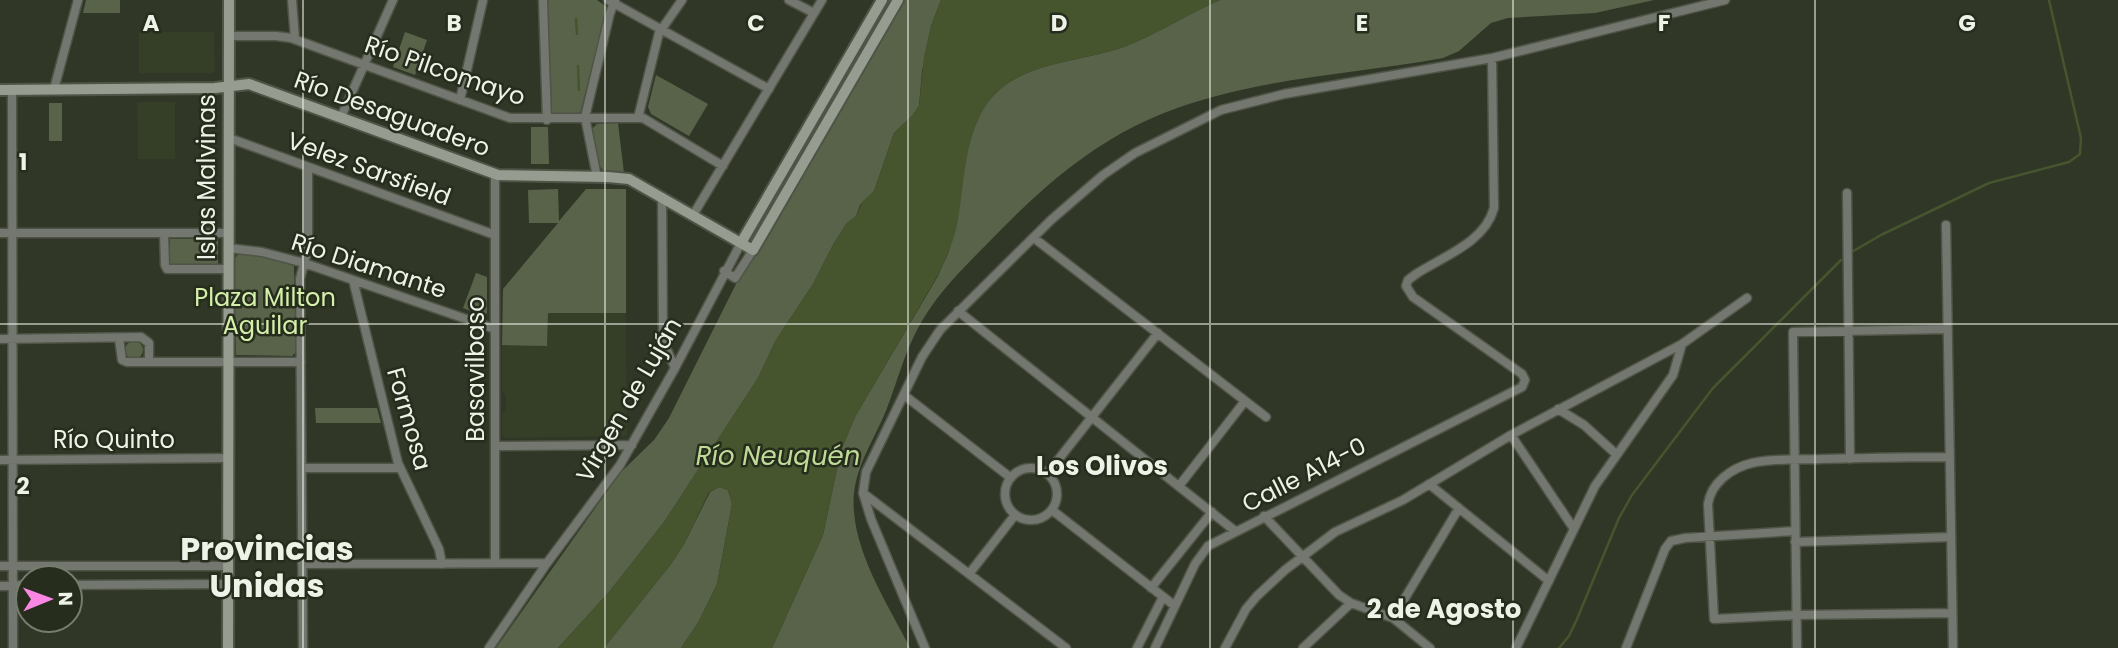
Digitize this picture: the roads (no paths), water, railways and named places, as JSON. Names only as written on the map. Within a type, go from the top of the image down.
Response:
[{"type":"street","points":[[54,89],[78,0]]},
{"type":"street","name":"Islas Malvinas","points":[[228,648],[229,0]]},
{"type":"street","points":[[292,0],[295,39]]},
{"type":"street","points":[[341,117],[393,0]]},
{"type":"street","points":[[460,100],[483,0]]},
{"type":"street","points":[[543,0],[547,120]]},
{"type":"street","points":[[638,118],[661,29],[682,0]]},
{"type":"street","points":[[789,0],[814,13]]},
{"type":"street","points":[[693,215],[822,0]]},
{"type":"street","name":"Virgen de Luján","points":[[489,648],[547,563],[614,475],[675,368],[724,271],[882,0]]},
{"type":"street","points":[[724,271],[735,278],[753,250],[898,0]]},
{"type":"street","points":[[925,648],[871,519],[863,493],[870,460],[930,343],[958,311],[1077,196],[1135,153],[1221,110],[1284,94],[1492,58],[1725,0]]},
{"type":"street","points":[[597,177],[585,120],[612,1],[769,89]]},
{"type":"street","name":"Río Pilcomayo","points":[[229,36],[279,36],[295,39],[510,118],[649,120],[723,166]]},
{"type":"street","name":"Calle A14-0","points":[[1155,648],[1200,554],[1214,542],[1522,387],[1525,380],[1522,374],[1413,297],[1406,286],[1408,280],[1416,274],[1481,234],[1490,221],[1494,208],[1492,58]]},
{"type":"street","name":"Río Desaguadero","points":[[6,90],[229,86],[244,83],[254,85],[495,174],[508,177],[629,179],[753,250]]},
{"type":"street","points":[[6,90],[12,233],[13,648]]},
{"type":"street","name":"Velez Sarsfield","points":[[229,138],[495,235]]},
{"type":"street","points":[[303,648],[300,278],[308,248],[309,167]]},
{"type":"street","name":"Basavilbaso","points":[[495,174],[495,563]]},
{"type":"street","points":[[1847,193],[1850,459]]},
{"type":"street","points":[[662,197],[663,341],[675,368]]},
{"type":"street","points":[[1946,226],[1953,648]]},
{"type":"street","points":[[0,233],[228,233]]},
{"type":"street","points":[[164,233],[164,265],[167,268],[228,269]]},
{"type":"street","points":[[1034,238],[1266,417]]},
{"type":"street","name":"Río Diamante","points":[[228,248],[262,252],[304,262],[495,329]]},
{"type":"street","name":"Formosa","points":[[353,279],[400,468],[439,549],[442,564]]},
{"type":"street","points":[[1225,648],[1246,609],[1270,583],[1301,557],[1347,525],[1403,500],[1511,435],[1682,344],[1747,299]]},
{"type":"street","points":[[958,311],[1235,531]]},
{"type":"street","points":[[1797,648],[1793,332],[1948,329]]},
{"type":"street","points":[[1047,474],[1157,334]]},
{"type":"street","points":[[119,338],[119,354],[122,360],[301,362]]},
{"type":"street","points":[[0,339],[146,339],[149,362]]},
{"type":"street","points":[[1516,648],[1595,486],[1673,375],[1682,344]]},
{"type":"street","points":[[904,395],[1011,478]]},
{"type":"street","points":[[1179,486],[1245,401]]},
{"type":"street","points":[[1558,409],[1584,425],[1616,454]]},
{"type":"street","points":[[1511,435],[1574,529]]},
{"type":"street","points":[[495,446],[632,445]]},
{"type":"street","points":[[1950,457],[1751,463],[1720,481],[1710,496],[1714,620],[1797,615],[1952,614]]},
{"type":"street","name":"Río Quinto","points":[[0,460],[228,458]]},
{"type":"street","points":[[302,468],[400,468]]},
{"type":"street","points":[[1026,469],[1047,474],[1055,484],[1057,493],[1052,510],[1030,521],[1015,515],[1006,502],[1007,485],[1011,478],[1026,469]]},
{"type":"street","points":[[1429,484],[1549,581]]},
{"type":"street","points":[[863,493],[1066,648]]},
{"type":"street","points":[[1393,618],[1458,508]]},
{"type":"street","points":[[1052,510],[1175,606]]},
{"type":"street","points":[[1152,588],[1212,512]]},
{"type":"street","points":[[969,574],[1015,515]]},
{"type":"street","points":[[1264,516],[1339,596],[1393,618],[1430,648]]},
{"type":"street","points":[[1626,648],[1668,544],[1677,539],[1795,531]]},
{"type":"street","points":[[1796,542],[1951,537]]},
{"type":"street","points":[[302,564],[547,563]]},
{"type":"street","points":[[0,566],[228,566]]},
{"type":"street","points":[[84,585],[228,584]]},
{"type":"street","points":[[0,586],[13,586]]},
{"type":"street","points":[[1137,648],[1163,597]]},
{"type":"street","points":[[1303,648],[1351,603]]},
{"type":"water","name":"Río Neuquén","points":[[941,0],[1220,0],[1129,45],[1026,74],[992,97],[980,116],[971,141],[958,220],[950,248],[938,275],[856,415],[841,450],[823,535],[772,648],[681,648],[699,621],[717,584],[732,504],[728,490],[719,487],[709,492],[684,544],[671,564],[604,648],[558,648],[609,592],[664,522],[758,378],[776,340],[813,284],[834,243],[847,223],[856,216],[863,201],[874,191],[894,133],[919,106],[924,56]]},
{"type":"waterway","points":[[1850,253],[1881,235],[1989,183],[2069,162],[2080,154],[2081,138],[2049,0]]},
{"type":"waterway","points":[[576,19],[577,34]]},
{"type":"waterway","points":[[578,66],[579,90]]},
{"type":"waterway","points":[[1559,648],[1569,636],[1619,518],[1632,495],[1713,388],[1841,260]]},
{"type":"district","name":"Los Olivos","points":[[1102,466]]},
{"type":"district","name":"Provincias Unidas","points":[[267,568]]},
{"type":"district","name":"2 de Agosto","points":[[1444,609]]},
{"type":"park label","name":"Plaza Milton Aguilar","points":[[265,312]]}]
